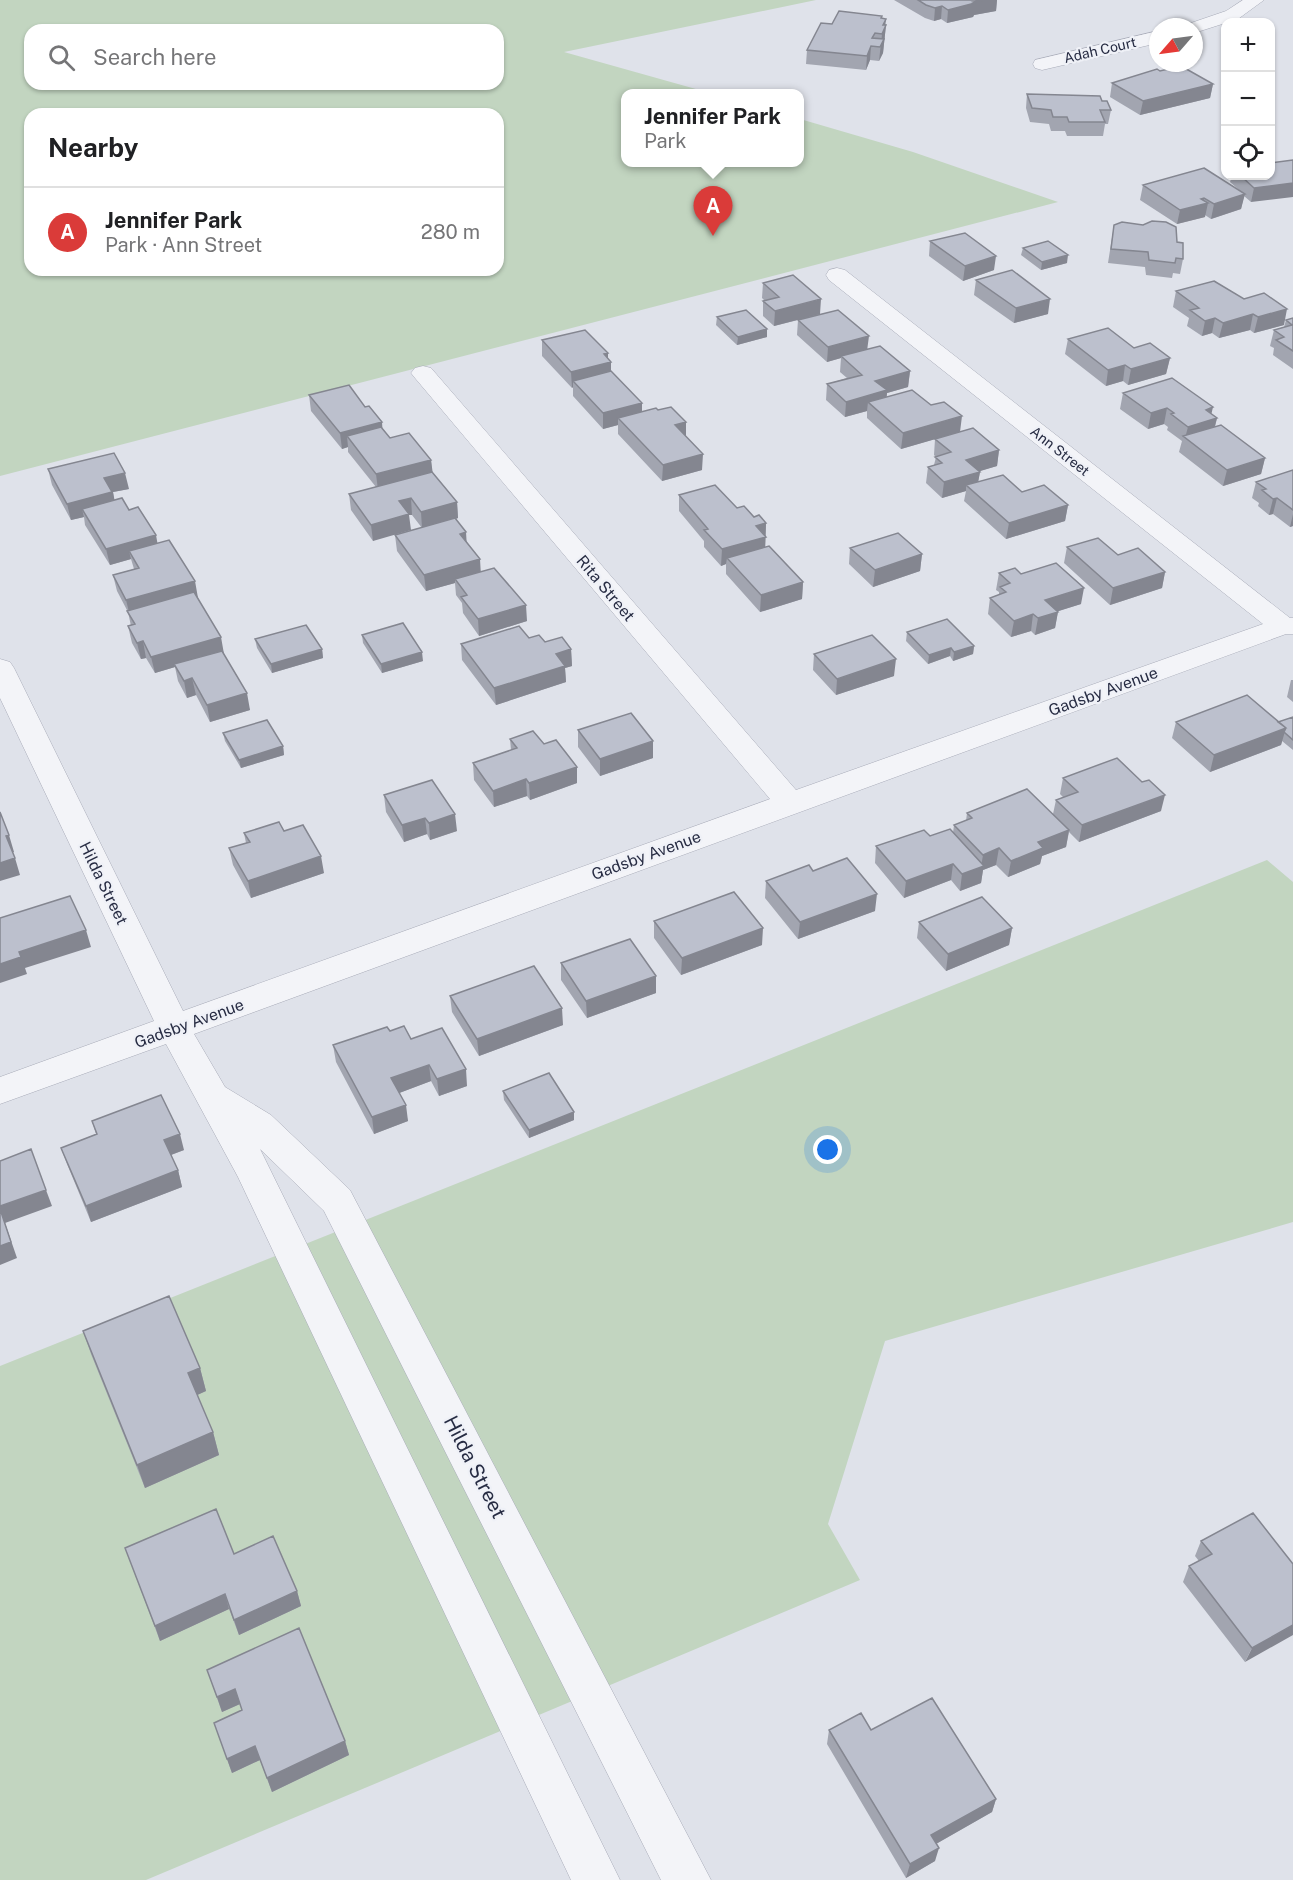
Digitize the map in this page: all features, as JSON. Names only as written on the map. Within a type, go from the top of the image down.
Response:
[{"type":"street","points":[[1203,25],[1232,15],[1255,0]]},
{"type":"street","name":"Adah Court","points":[[1042,64],[1149,39]]},
{"type":"street","name":"Ann Street","points":[[837,275],[1288,626]]},
{"type":"street","name":"Rita Street","points":[[423,373],[790,803]]},
{"type":"street","name":"Gadsby Avenue","points":[[0,1091],[790,803],[1288,626]]},
{"type":"street","name":"Hilda Street","points":[[0,668],[174,1028],[255,1174],[338,1341],[596,1880]]},
{"type":"street","name":"Hilda Street","points":[[212,1095],[258,1125],[337,1201],[687,1880]]},
{"type":"green space","points":[[0,0],[816,0],[564,52],[696,89],[621,89],[621,167],[804,167],[804,120],[913,152],[1058,202],[0,476]]},
{"type":"green space","points":[[1267,860],[1293,882],[1293,1222],[885,1341],[828,1524],[860,1580],[146,1880],[0,1880],[0,1366]]},
{"type":"building","points":[[918,0],[984,0],[948,10],[942,6],[935,8],[926,5]]},
{"type":"building","points":[[839,11],[882,16],[881,18],[886,19],[882,34],[875,33],[872,38],[884,39],[880,47],[871,46],[867,56],[807,50],[821,23],[832,24]]},
{"type":"building","points":[[1149,71],[1192,72],[1213,84],[1143,101],[1112,83]]},
{"type":"building","points":[[1027,94],[1100,96],[1102,101],[1107,101],[1111,110],[1100,110],[1105,122],[1069,122],[1067,117],[1053,117],[1051,110],[1032,108]]},
{"type":"building","points":[[1293,160],[1293,183],[1254,188],[1245,180],[1275,180],[1275,162]]},
{"type":"building","points":[[1204,168],[1245,194],[1214,204],[1204,198],[1201,199],[1208,203],[1180,210],[1143,185]]},
{"type":"building","points":[[1152,221],[1166,222],[1176,227],[1177,242],[1183,243],[1183,259],[1176,258],[1175,263],[1149,260],[1148,252],[1111,249],[1114,225],[1122,222],[1143,225]]},
{"type":"building","points":[[965,233],[996,256],[965,266],[930,241]]},
{"type":"building","points":[[1048,241],[1068,255],[1042,262],[1023,248]]},
{"type":"building","points":[[1012,270],[1050,299],[1016,308],[976,280]]},
{"type":"building","points":[[793,275],[821,299],[775,311],[763,301],[779,297],[763,283]]},
{"type":"building","points":[[1214,281],[1244,299],[1264,293],[1287,309],[1258,317],[1253,314],[1223,323],[1215,318],[1205,321],[1190,310],[1199,308],[1176,291]]},
{"type":"building","points":[[746,310],[767,329],[738,337],[717,317]]},
{"type":"building","points":[[838,310],[869,336],[828,347],[798,320]]},
{"type":"building","points":[[1293,318],[1293,351],[1276,340],[1284,337],[1274,330],[1292,325],[1286,320]]},
{"type":"building","points":[[1108,328],[1134,348],[1150,343],[1170,358],[1131,369],[1125,365],[1108,370],[1068,339]]},
{"type":"building","points":[[585,330],[608,353],[604,354],[611,362],[571,372],[542,340]]},
{"type":"building","points":[[880,346],[910,371],[875,381],[887,390],[846,402],[827,384],[862,375],[841,356]]},
{"type":"building","points":[[611,371],[642,403],[603,413],[573,381]]},
{"type":"building","points":[[1172,378],[1213,407],[1206,410],[1217,418],[1188,427],[1167,408],[1151,413],[1123,393]]},
{"type":"building","points":[[349,385],[365,407],[369,406],[382,422],[340,433],[309,395]]},
{"type":"building","points":[[912,390],[931,405],[944,402],[962,416],[903,433],[868,402]]},
{"type":"building","points":[[671,407],[686,422],[675,425],[703,454],[663,465],[618,418],[656,408],[658,410]]},
{"type":"building","points":[[1221,425],[1265,458],[1227,470],[1183,436]]},
{"type":"building","points":[[381,427],[390,438],[409,433],[431,460],[376,474],[347,436]]},
{"type":"building","points":[[973,428],[999,450],[966,460],[980,472],[944,482],[928,467],[942,463],[935,457],[951,452],[935,439]]},
{"type":"building","points":[[114,453],[125,473],[104,478],[112,492],[67,504],[48,469]]},
{"type":"building","points":[[1293,470],[1293,510],[1277,498],[1273,499],[1262,490],[1266,489],[1256,482]]},
{"type":"building","points":[[432,472],[457,502],[421,512],[411,498],[399,501],[409,514],[371,525],[349,494]]},
{"type":"building","points":[[1003,475],[1022,492],[1044,485],[1068,505],[1009,523],[966,485]]},
{"type":"building","points":[[715,485],[737,508],[744,506],[754,517],[759,515],[766,523],[756,526],[766,537],[722,549],[704,530],[708,529],[679,495]]},
{"type":"building","points":[[122,498],[129,510],[138,507],[156,535],[106,549],[82,509]]},
{"type":"building","points":[[455,518],[466,532],[460,534],[480,559],[424,575],[395,535]]},
{"type":"building","points":[[898,533],[922,554],[875,570],[850,548]]},
{"type":"building","points":[[1098,538],[1118,555],[1138,548],[1165,572],[1113,588],[1067,547]]},
{"type":"building","points":[[169,540],[195,581],[126,600],[113,575],[139,568],[129,551]]},
{"type":"building","points":[[769,546],[803,582],[761,595],[727,558]]},
{"type":"building","points":[[1056,563],[1084,588],[1045,600],[1058,612],[1038,618],[1033,614],[1014,621],[990,598],[1006,592],[1000,587],[1010,583],[999,573],[1015,568],[1021,574]]},
{"type":"building","points":[[494,568],[526,605],[478,619],[461,597],[467,595],[455,579]]},
{"type":"building","points":[[194,592],[221,637],[151,657],[143,641],[137,643],[128,626],[135,624],[127,611]]},
{"type":"building","points":[[947,619],[974,646],[954,652],[951,648],[929,655],[907,632]]},
{"type":"building","points":[[403,623],[422,652],[381,664],[362,635]]},
{"type":"building","points":[[306,625],[322,649],[271,664],[255,639]]},
{"type":"building","points":[[519,626],[529,638],[539,635],[545,642],[562,637],[571,649],[556,654],[565,666],[494,688],[461,644]]},
{"type":"building","points":[[872,635],[896,659],[837,679],[814,654]]},
{"type":"building","points":[[222,651],[247,693],[207,705],[192,678],[184,681],[174,664]]},
{"type":"building","points":[[1247,695],[1286,728],[1214,755],[1176,722]]},
{"type":"building","points":[[631,713],[653,741],[600,759],[578,730]]},
{"type":"building","points":[[1293,717],[1293,740],[1284,732],[1286,728],[1278,722]]},
{"type":"building","points":[[267,720],[283,746],[239,760],[223,733]]},
{"type":"building","points":[[533,731],[544,744],[556,740],[577,767],[529,783],[526,779],[493,791],[473,763],[517,748],[510,739]]},
{"type":"building","points":[[1117,758],[1142,782],[1149,780],[1165,795],[1082,825],[1056,800],[1078,792],[1063,778]]},
{"type":"building","points":[[432,780],[455,814],[429,823],[425,818],[402,825],[384,795]]},
{"type":"building","points":[[1027,789],[1069,830],[1038,842],[1043,848],[1011,861],[999,848],[983,855],[954,825],[972,818],[967,813]]},
{"type":"building","points":[[0,812],[15,858],[0,863]]},
{"type":"building","points":[[279,822],[284,831],[303,825],[321,856],[248,881],[229,848],[250,842],[244,833]]},
{"type":"building","points":[[950,829],[984,866],[962,874],[953,864],[906,881],[876,846],[924,830],[930,836]]},
{"type":"building","points":[[847,858],[877,894],[800,922],[766,881],[809,865],[813,871]]},
{"type":"building","points":[[734,892],[763,928],[682,958],[654,921]]},
{"type":"building","points":[[70,896],[86,930],[19,952],[21,957],[0,964],[0,918]]},
{"type":"building","points":[[982,897],[1012,928],[948,954],[919,922]]},
{"type":"building","points":[[630,939],[656,976],[586,1001],[561,963]]},
{"type":"building","points":[[534,966],[562,1008],[477,1039],[450,996]]},
{"type":"building","points":[[404,1026],[411,1039],[442,1028],[466,1069],[437,1079],[429,1065],[391,1078],[406,1105],[372,1117],[333,1045],[387,1027],[390,1031]]},
{"type":"building","points":[[549,1073],[574,1112],[529,1130],[503,1091]]},
{"type":"building","points":[[161,1095],[180,1134],[164,1140],[178,1170],[86,1206],[61,1148],[97,1134],[92,1121]]},
{"type":"building","points":[[31,1149],[46,1190],[0,1206],[0,1161]]},
{"type":"building","points":[[0,1209],[11,1242],[0,1246]]},
{"type":"building","points":[[169,1296],[200,1368],[188,1373],[213,1432],[137,1465],[83,1331]]},
{"type":"building","points":[[216,1509],[234,1554],[273,1536],[297,1591],[234,1620],[225,1594],[155,1626],[125,1548]]},
{"type":"building","points":[[1253,1513],[1293,1564],[1293,1625],[1252,1648],[1189,1566],[1212,1554],[1201,1541]]},
{"type":"building","points":[[299,1628],[345,1741],[267,1778],[255,1746],[227,1759],[214,1723],[242,1710],[235,1689],[217,1697],[207,1670]]},
{"type":"building","points":[[932,1698],[996,1799],[931,1835],[939,1848],[910,1864],[829,1730],[861,1713],[871,1730]]},
{"type":"place","name":"Jennifer Park","points":[[713,236]]}]
